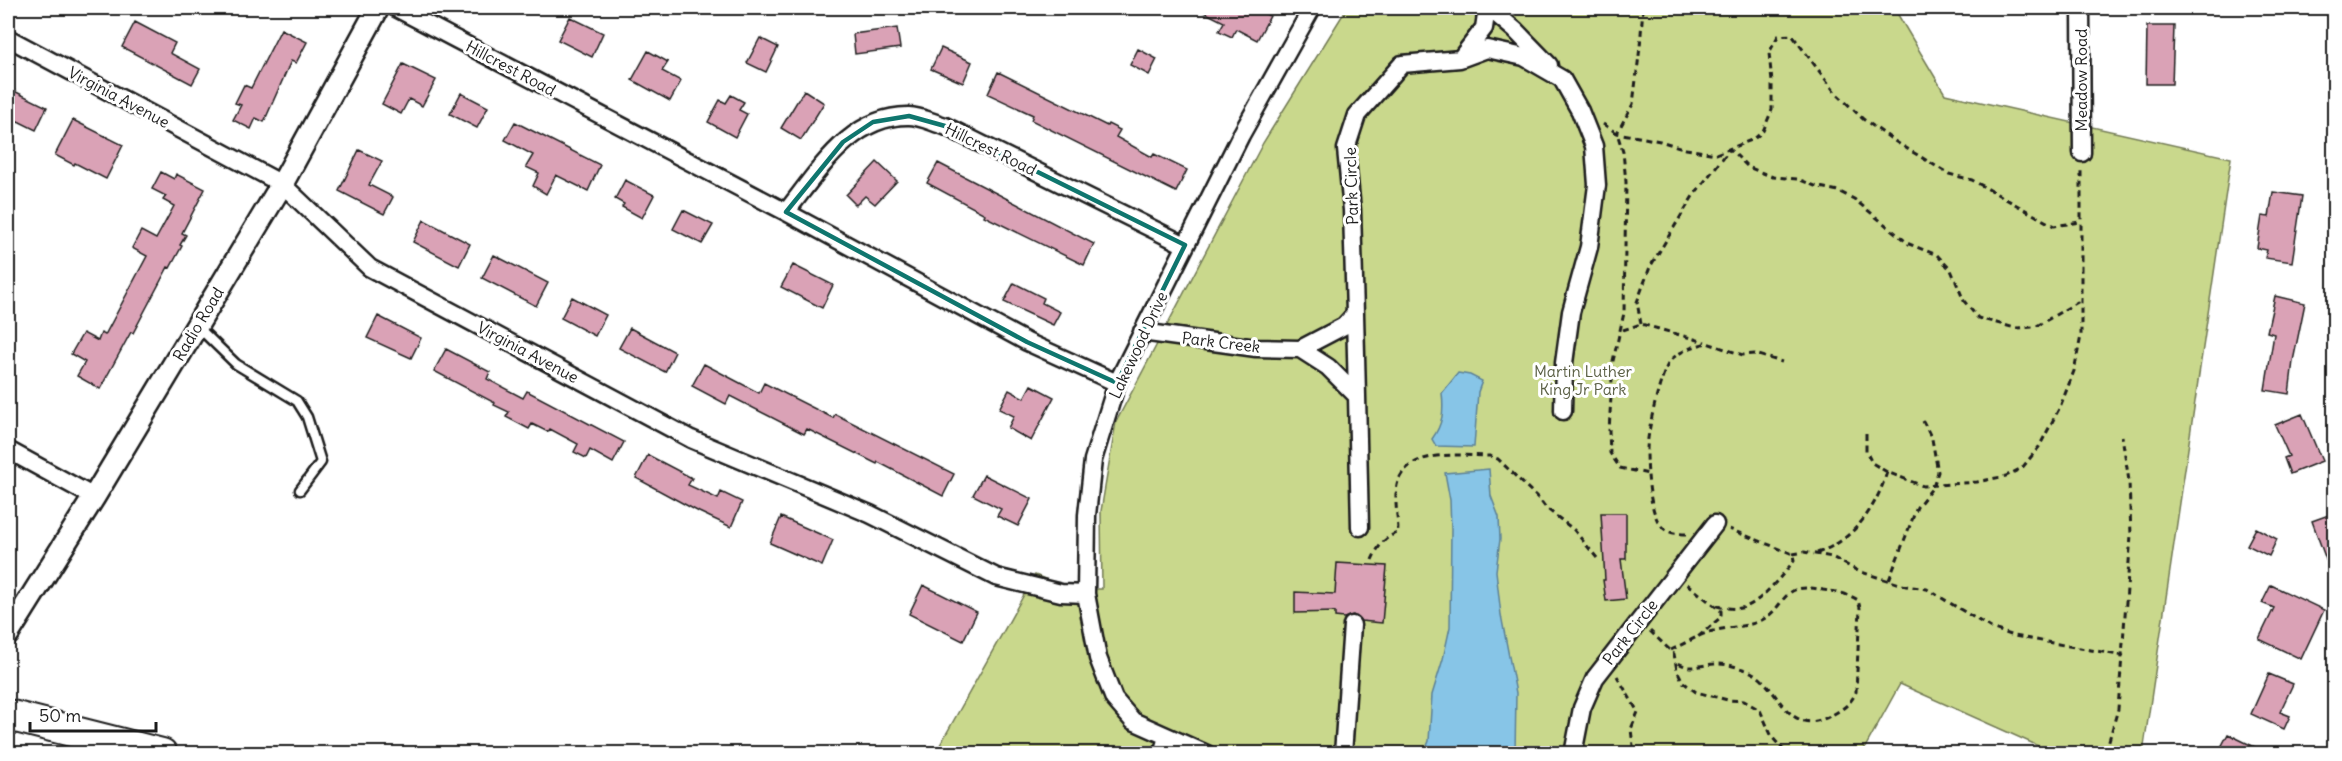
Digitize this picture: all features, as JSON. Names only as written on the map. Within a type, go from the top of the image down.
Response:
[{"type":"highway","points":[[8,715],[162,753]]},
{"type":"street","name":"Radio Road","points":[[8,634],[282,184],[378,8]]},
{"type":"street","name":"Hillcrest Road","points":[[396,8],[786,212],[1027,342],[1117,383]]},
{"type":"street","name":"Lakewood Drive","points":[[1165,745],[1133,721],[1114,699],[1098,658],[1086,594],[1087,515],[1093,460],[1117,383],[1241,135],[1311,8]]},
{"type":"street","points":[[1460,59],[1484,28],[1488,8],[1515,30],[1562,79],[1580,111],[1594,146],[1597,185],[1588,247],[1571,312],[1564,363],[1563,411]]},
{"type":"street","name":"Meadow Road","points":[[2081,8],[2082,153]]},
{"type":"street","name":"Virginia Avenue","points":[[8,38],[282,184],[370,268],[691,439],[870,514],[996,577],[1061,593],[1086,594]]},
{"type":"street","name":"Park Circle","points":[[1355,314],[1352,210],[1346,149],[1357,115],[1402,64],[1460,59],[1487,49],[1524,57],[1562,79]]},
{"type":"street","name":"Hillcrest Road","points":[[786,212],[843,142],[873,122],[909,116],[945,126],[1185,245]]},
{"type":"street","points":[[1300,349],[1344,326],[1355,314]]},
{"type":"street","points":[[1355,314],[1360,527]]},
{"type":"street","name":"Park Creek","points":[[1142,332],[1256,348],[1300,349]]},
{"type":"street","points":[[1300,349],[1329,367],[1357,396]]},
{"type":"street","points":[[8,450],[93,497]]},
{"type":"street","name":"Park Circle","points":[[1573,753],[1582,708],[1594,678],[1715,525]]},
{"type":"street","points":[[1343,753],[1352,626]]},
{"type":"street","points":[[1165,745],[1207,753]]},
{"type":"lane","points":[[196,326],[236,364],[297,401],[307,417],[321,462],[300,490]]},
{"type":"path","points":[[1643,8],[1633,104],[1617,132],[1623,152],[1626,182],[1626,290],[1622,330],[1613,361],[1609,430],[1610,453],[1620,468],[1649,474]]},
{"type":"path","points":[[1580,111],[1617,132],[1716,154],[1730,149],[1754,139],[1763,130],[1772,111],[1769,53],[1778,36],[1792,35],[1835,92],[1863,119],[1896,142],[1949,174],[1972,180],[2054,226],[2080,222]]},
{"type":"path","points":[[1730,149],[1748,167],[1773,177],[1798,179],[1815,186],[1838,191],[1854,199],[1909,244],[1937,255],[1951,270],[1964,301],[1978,318],[2015,328],[2035,327],[2081,300]]},
{"type":"path","points":[[1641,324],[1637,302],[1650,267],[1693,196],[1730,149]]},
{"type":"path","points":[[1866,434],[1866,451],[1872,463],[1887,472],[1923,486],[1933,487],[2006,476],[2022,468],[2039,447],[2056,415],[2074,371],[2081,336],[2082,153]]},
{"type":"path","points":[[1622,330],[1641,324],[1743,355],[1755,354],[1782,362]]},
{"type":"path","points":[[1700,543],[1689,534],[1673,533],[1663,528],[1655,518],[1647,448],[1664,376],[1670,361],[1680,353],[1707,343]]},
{"type":"path","points":[[1889,580],[1917,507],[1933,487],[1938,472],[1932,439],[1923,421]]},
{"type":"path","points":[[2106,751],[2118,709],[2124,656],[2131,535],[2129,481],[2122,436]]},
{"type":"path","points":[[1372,560],[1376,549],[1391,535],[1398,533],[1396,508],[1398,485],[1408,468],[1415,462],[1428,458],[1490,456],[1498,459],[1546,508],[1574,530],[1597,558]]},
{"type":"path","points":[[1815,554],[1845,538],[1866,518],[1880,495],[1887,472]]},
{"type":"path","points":[[1715,525],[1793,554],[1804,552],[1832,557],[1858,571],[1906,586],[1927,589],[1991,628],[2006,634],[2124,656]]},
{"type":"path","points":[[1717,606],[1746,607],[1780,578],[1794,561],[1793,554]]},
{"type":"path","points":[[1674,576],[1721,610],[1721,617],[1697,638]]},
{"type":"path","points":[[1671,650],[1711,632],[1759,621],[1769,615],[1777,605],[1799,587],[1809,586],[1847,593],[1858,600],[1860,608],[1856,692],[1852,701],[1839,712],[1815,723],[1804,722],[1794,717],[1785,709],[1765,680],[1754,673],[1726,664],[1692,668],[1675,661]]},
{"type":"path","points":[[1638,621],[1671,650],[1683,682],[1696,692],[1728,700],[1744,701],[1760,710],[1772,737],[1787,753]]},
{"type":"path","points":[[1608,660],[1638,712],[1631,729],[1633,746],[1631,753]]},
{"type":"highlighted area","points":[[909,116],[945,126],[1185,245],[1117,383],[1027,342],[786,212],[843,142],[873,122]]},
{"type":"green space","name":"Martin Luther King Jr Park","points":[[1347,8],[1894,8],[1945,94],[2231,158],[2143,753],[2054,753],[1900,684],[1862,753],[935,754],[1035,575],[1070,589],[1102,589],[1101,511],[1116,422],[1263,143]]},
{"type":"water","points":[[1458,373],[1470,375],[1482,381],[1478,392],[1474,447],[1436,446],[1432,439],[1442,417],[1442,393]]},
{"type":"water","points":[[1489,469],[1491,496],[1499,517],[1500,539],[1496,571],[1501,615],[1516,693],[1515,753],[1424,753],[1429,741],[1432,695],[1450,627],[1451,529],[1450,500],[1445,473]]},
{"type":"building","points":[[1196,8],[1253,8],[1270,16],[1257,40],[1236,29],[1232,37],[1219,31],[1224,22]]},
{"type":"building","points":[[570,17],[603,33],[592,57],[558,40]]},
{"type":"building","points":[[135,22],[175,43],[170,53],[200,69],[192,84],[122,47]]},
{"type":"building","points":[[2147,26],[2174,26],[2172,84],[2146,84]]},
{"type":"building","points":[[897,28],[900,48],[855,54],[853,34]]},
{"type":"building","points":[[281,29],[307,42],[296,63],[291,61],[264,122],[256,118],[251,129],[233,120],[241,105],[235,103],[244,85],[251,88]]},
{"type":"building","points":[[760,38],[778,47],[766,72],[747,63]]},
{"type":"building","points":[[941,48],[972,62],[963,83],[931,69]]},
{"type":"building","points":[[1138,49],[1157,59],[1149,75],[1130,65]]},
{"type":"building","points":[[648,51],[668,62],[662,71],[681,81],[670,101],[632,80]]},
{"type":"building","points":[[403,64],[436,80],[422,106],[409,99],[401,114],[382,104]]},
{"type":"building","points":[[998,72],[1107,126],[1108,124],[1120,130],[1116,137],[1152,157],[1154,154],[1187,170],[1176,192],[1031,120],[1033,115],[988,94]]},
{"type":"building","points":[[8,88],[47,107],[36,130],[18,121],[8,143]]},
{"type":"building","points":[[804,90],[824,103],[801,140],[781,128]]},
{"type":"building","points":[[461,93],[488,107],[477,128],[450,114]]},
{"type":"building","points":[[731,95],[744,102],[739,110],[747,114],[735,137],[708,122],[720,100],[726,103]]},
{"type":"building","points":[[73,120],[123,145],[106,179],[55,155]]},
{"type":"building","points":[[515,122],[600,165],[588,191],[556,175],[546,194],[533,186],[539,173],[526,167],[533,155],[505,140]]},
{"type":"building","points":[[359,150],[382,161],[369,185],[393,197],[384,214],[339,191]]},
{"type":"building","points":[[877,162],[897,181],[875,204],[865,196],[856,205],[846,195]]},
{"type":"building","points":[[938,163],[1094,244],[1084,265],[984,216],[985,214],[927,183]]},
{"type":"building","points":[[161,172],[174,179],[176,174],[205,189],[182,233],[186,235],[180,245],[182,246],[100,389],[77,376],[85,362],[71,354],[83,333],[98,341],[101,333],[105,335],[147,256],[132,248],[141,231],[156,239],[174,206],[163,200],[166,196],[152,189]]},
{"type":"building","points":[[625,180],[654,195],[642,218],[622,207],[624,204],[615,199]]},
{"type":"building","points":[[2273,192],[2302,196],[2292,262],[2265,258],[2267,250],[2257,248],[2262,216],[2269,217]]},
{"type":"building","points":[[683,210],[713,225],[702,244],[673,229]]},
{"type":"building","points":[[424,220],[470,244],[459,266],[413,242]]},
{"type":"building","points":[[494,255],[548,283],[536,306],[482,278]]},
{"type":"building","points":[[793,265],[833,285],[822,308],[781,287]]},
{"type":"building","points":[[1014,283],[1044,298],[1042,303],[1060,312],[1053,325],[1004,302]]},
{"type":"building","points":[[2275,296],[2305,303],[2289,394],[2265,390],[2274,334],[2267,332]]},
{"type":"building","points":[[572,297],[606,315],[595,336],[561,318]]},
{"type":"building","points":[[378,316],[421,338],[411,358],[367,338]]},
{"type":"building","points":[[630,328],[675,352],[665,372],[619,348]]},
{"type":"building","points":[[446,349],[490,372],[487,379],[523,398],[527,391],[624,442],[613,463],[590,450],[586,458],[574,452],[578,444],[550,429],[548,432],[532,424],[529,429],[506,417],[509,412],[494,405],[495,403],[434,371]]},
{"type":"building","points":[[704,364],[759,393],[764,383],[833,418],[835,414],[954,474],[943,496],[878,462],[877,464],[807,429],[804,434],[730,396],[726,404],[692,386]]},
{"type":"building","points":[[1031,385],[1054,397],[1031,441],[1008,428],[1014,416],[999,409],[1009,390],[1024,398]]},
{"type":"building","points":[[2302,414],[2322,461],[2290,474],[2284,458],[2289,456],[2275,425]]},
{"type":"building","points":[[648,455],[692,478],[688,485],[718,499],[721,492],[742,502],[731,527],[636,478]]},
{"type":"building","points":[[984,475],[1032,499],[1018,526],[997,516],[1001,509],[973,495]]},
{"type":"building","points":[[1601,513],[1626,513],[1626,559],[1621,559],[1626,599],[1606,601],[1603,580],[1605,580]]},
{"type":"building","points":[[2334,513],[2334,579],[2333,579],[2312,521]]},
{"type":"building","points":[[781,517],[833,540],[822,566],[770,543]]},
{"type":"building","points":[[2256,528],[2277,539],[2269,556],[2247,545]]},
{"type":"building","points":[[1337,563],[1387,566],[1382,623],[1361,621],[1353,615],[1344,618],[1335,617],[1335,612],[1295,613],[1295,592],[1335,594]]},
{"type":"building","points":[[923,585],[977,612],[963,641],[909,614]]},
{"type":"building","points":[[2271,585],[2324,610],[2301,659],[2259,639],[2274,608],[2262,603]]},
{"type":"building","points":[[2269,674],[2293,684],[2280,712],[2290,716],[2284,729],[2251,714]]},
{"type":"building","points":[[2228,734],[2267,753],[2218,753]]}]
